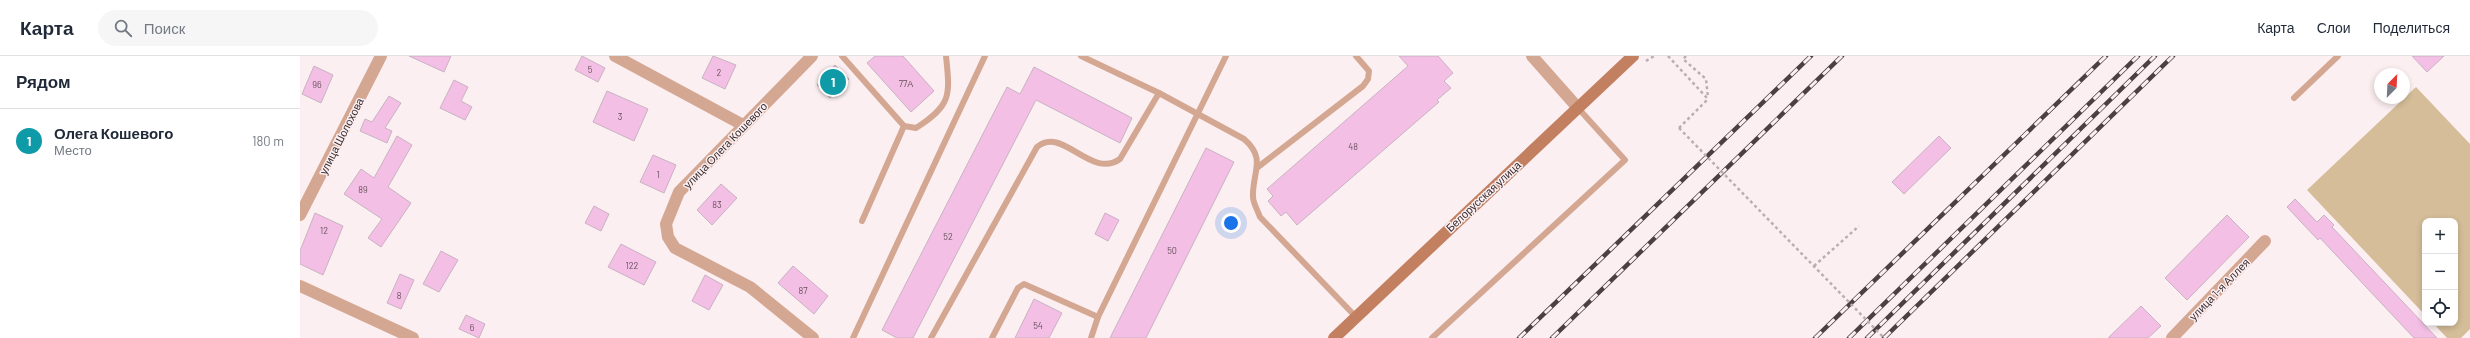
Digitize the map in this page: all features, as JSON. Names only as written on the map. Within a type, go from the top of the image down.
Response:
[{"type":"main road","name":"Белорусская улица","points":[[1334,338],[1633,56]]},
{"type":"street","name":"улица Шолохова","points":[[300,215],[381,56]]},
{"type":"street","points":[[615,56],[743,125]]},
{"type":"street","name":"улица Олега Кошевого","points":[[812,56],[679,192],[666,224],[668,237],[675,248],[750,287],[813,338]]},
{"type":"street","points":[[1532,56],[1578,108]]},
{"type":"street","name":"улица 1-я Аллея","points":[[2172,338],[2265,241]]},
{"type":"street","points":[[300,286],[413,338]]},
{"type":"lane","points":[[842,56],[904,126],[916,128],[932,118],[943,106],[949,87],[946,56]]},
{"type":"lane","points":[[853,338],[985,56]]},
{"type":"lane","points":[[1081,56],[1159,93],[1199,114],[1251,146],[1256,155],[1258,167],[1253,197],[1260,217],[1356,318]]},
{"type":"lane","points":[[1091,338],[1098,317],[1199,114],[1226,56]]},
{"type":"lane","points":[[1258,167],[1363,86],[1368,79],[1369,71],[1356,56]]},
{"type":"lane","points":[[2294,98],[2338,56]]},
{"type":"lane","points":[[931,338],[1037,147],[1043,142],[1053,141],[1102,165],[1112,165],[1120,159],[1159,93]]},
{"type":"lane","points":[[1432,338],[1625,160],[1578,108]]},
{"type":"lane","points":[[862,221],[904,126]]},
{"type":"lane","points":[[992,338],[1018,288],[1024,284],[1098,317]]},
{"type":"path","points":[[1668,56],[1708,99]]},
{"type":"path","points":[[1686,56],[1683,59],[1706,79],[1708,99]]},
{"type":"path","points":[[1708,99],[1679,128],[1884,338]]},
{"type":"path","points":[[1814,266],[1859,226]]},
{"type":"shaded area","points":[[2416,87],[2470,144],[2470,329],[2461,338],[2447,338],[2436,326],[2458,326],[2458,218],[2422,218],[2422,312],[2307,190],[2398,104],[2410,104],[2410,93]]},
{"type":"building","points":[[409,56],[451,56],[444,72]]},
{"type":"building","points":[[582,56],[605,68],[598,82],[575,70]]},
{"type":"building","points":[[713,56],[736,65],[725,89],[702,78]]},
{"type":"building","points":[[875,56],[903,56],[934,91],[911,112],[867,63]]},
{"type":"building","points":[[1399,56],[1438,56],[1453,73],[1444,81],[1451,88],[1437,100],[1439,102],[1297,225],[1286,212],[1281,216],[1268,201],[1273,196],[1267,189],[1408,66]]},
{"type":"building","points":[[2412,56],[2444,56],[2427,72]]},
{"type":"building","points":[[835,65],[849,79],[830,98],[817,85]]},
{"type":"building","points":[[314,66],[333,75],[321,103],[302,94]]},
{"type":"building","points":[[1034,67],[1132,118],[1120,143],[1036,100],[913,338],[897,338],[882,330],[1007,87],[1020,94]]},
{"type":"building","points":[[454,80],[468,87],[461,101],[472,107],[465,120],[440,108]]},
{"type":"building","points":[[607,91],[648,109],[634,141],[593,122]]},
{"type":"building","points":[[389,96],[401,103],[385,128],[392,131],[387,143],[360,131],[365,119],[372,122]]},
{"type":"building","points":[[397,136],[412,145],[388,187],[411,203],[381,247],[368,238],[382,219],[344,194],[361,169],[374,178]]},
{"type":"building","points":[[1939,136],[1951,148],[1904,194],[1892,182]]},
{"type":"building","points":[[1206,148],[1234,162],[1146,338],[1110,338]]},
{"type":"building","points":[[653,155],[676,165],[664,193],[640,182]]},
{"type":"building","points":[[721,184],[737,198],[712,225],[697,210]]},
{"type":"building","points":[[2295,199],[2317,222],[2324,215],[2334,225],[2332,227],[2422,322],[2422,326],[2426,326],[2437,338],[2414,338],[2320,238],[2318,240],[2287,207]]},
{"type":"building","points":[[594,206],[609,214],[601,231],[585,223]]},
{"type":"building","points":[[315,213],[343,226],[323,275],[300,264],[300,251]]},
{"type":"building","points":[[1105,213],[1119,220],[1108,241],[1095,234]]},
{"type":"building","points":[[2227,215],[2249,237],[2187,300],[2165,278]]},
{"type":"building","points":[[621,244],[656,262],[644,285],[608,267]]},
{"type":"building","points":[[441,251],[458,260],[439,292],[423,284]]},
{"type":"building","points":[[793,266],[828,296],[814,314],[778,283]]},
{"type":"building","points":[[400,274],[414,280],[401,309],[387,303]]},
{"type":"building","points":[[705,275],[723,285],[709,310],[692,301]]},
{"type":"building","points":[[1034,299],[1062,313],[1049,338],[1015,338]]},
{"type":"building","points":[[2141,306],[2161,326],[2148,338],[2108,338]]},
{"type":"building","points":[[466,315],[485,324],[479,338],[459,329]]},
{"type":"railway","points":[[1519,338],[1811,56]]},
{"type":"railway","points":[[1552,338],[1842,56]]},
{"type":"railway","points":[[1815,338],[2106,56]]},
{"type":"railway","points":[[1849,338],[2138,56]]},
{"type":"railway","points":[[1867,338],[2155,56]]},
{"type":"railway","points":[[1884,338],[2173,56]]},
{"type":"place","name":"Олега Кошевого","points":[[833,82]]}]
